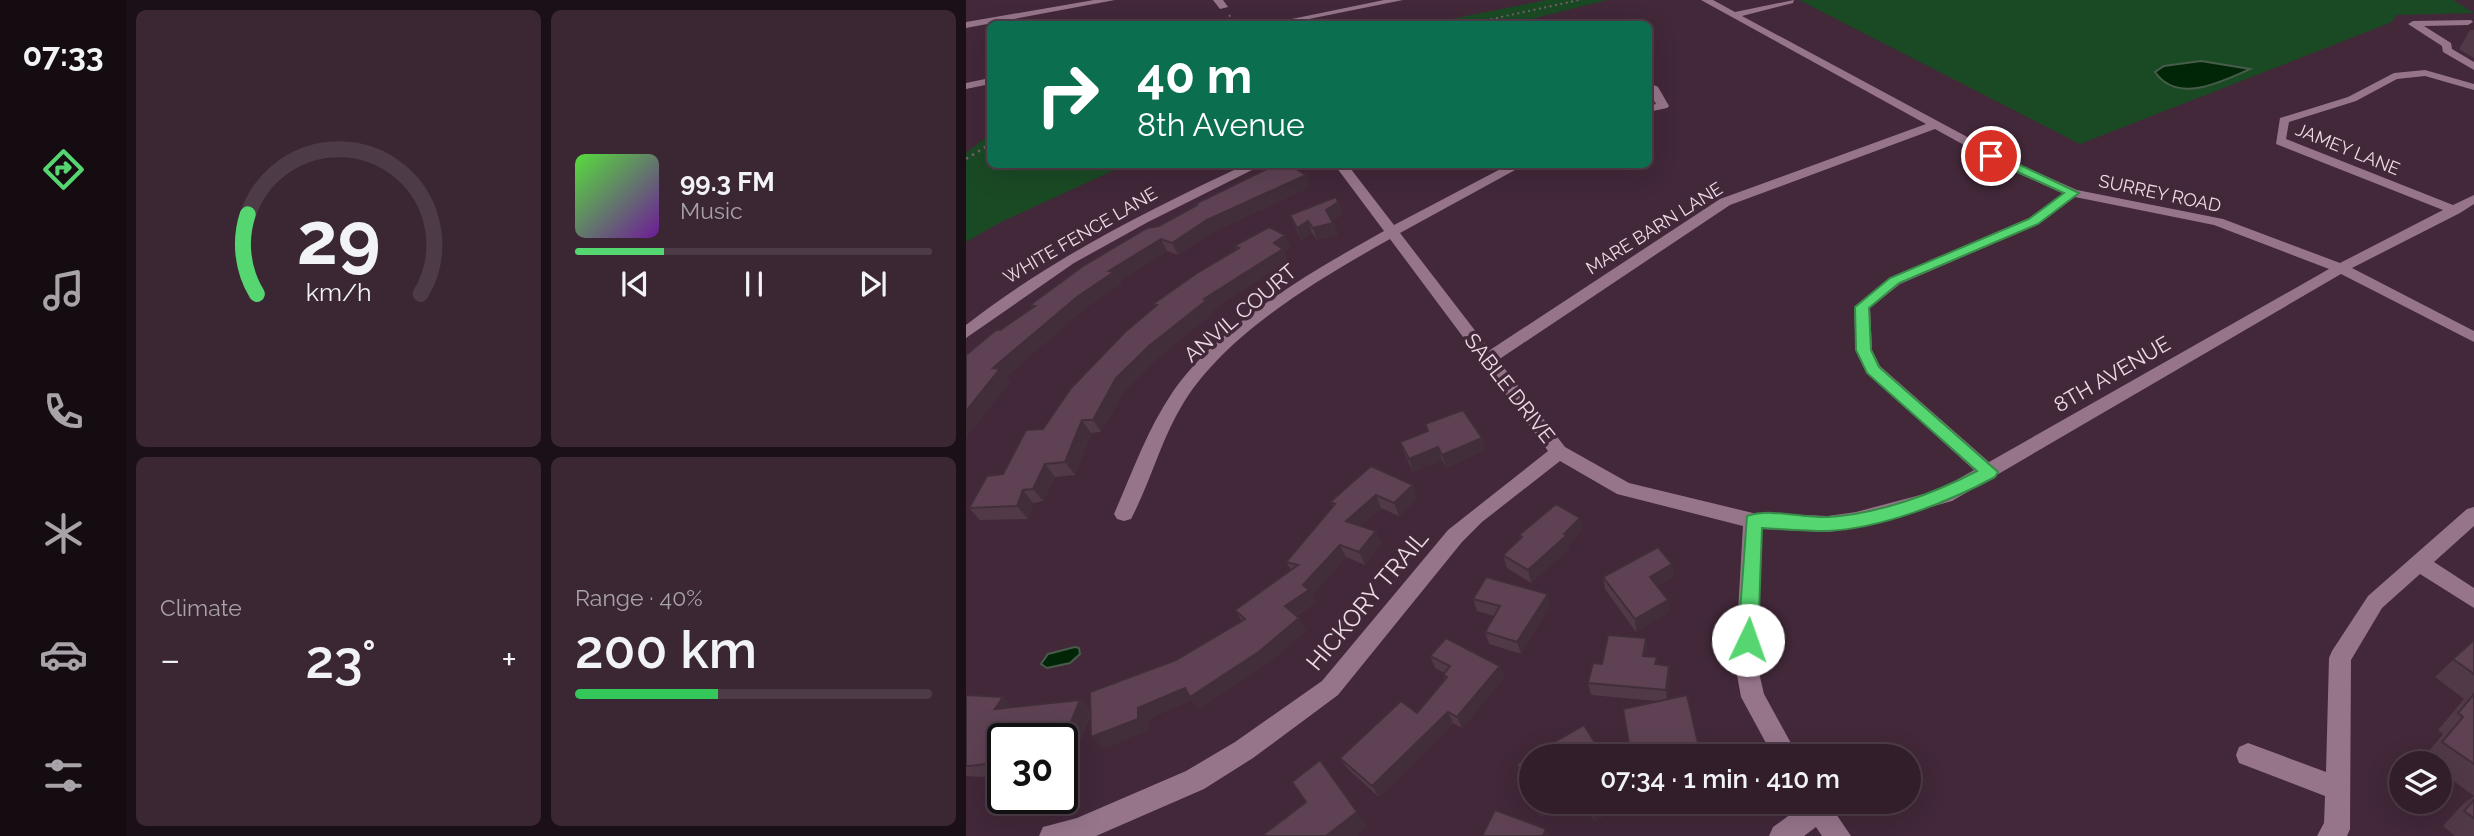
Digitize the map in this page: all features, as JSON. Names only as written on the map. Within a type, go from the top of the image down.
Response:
[{"type":"street","points":[[989,21],[1110,0]]},
{"type":"street","points":[[1288,21],[1398,0]]},
{"type":"street","name":"SURREY ROAD","points":[[1706,0],[2008,164],[2073,193],[2218,222],[2343,269],[2474,337]]},
{"type":"street","points":[[1733,15],[1790,1]]},
{"type":"street","points":[[966,25],[987,21]]},
{"type":"street","points":[[2472,22],[2413,24],[2447,44],[2447,50],[2474,67]]},
{"type":"street","name":"JAMEY LANE","points":[[2455,210],[2280,141],[2284,120],[2352,99],[2394,76],[2425,73],[2474,87]]},
{"type":"street","points":[[966,86],[987,82]]},
{"type":"street","points":[[1652,88],[1663,106],[1652,108]]},
{"type":"street","name":"MARE BARN LANE","points":[[1487,360],[1725,202],[1934,125]]},
{"type":"street","name":"WHITE FENCE LANE","points":[[966,333],[999,305],[1143,217],[1249,168]]},
{"type":"street","name":"SABLE DRIVE","points":[[1343,168],[1559,452],[1624,489],[1753,521]]},
{"type":"street","name":"ANVIL COURT","points":[[1124,514],[1160,428],[1202,367],[1291,292],[1391,233],[1513,168]]},
{"type":"street","points":[[1989,472],[1873,369],[1864,350],[1862,307],[1895,281],[2034,222],[2073,193]]},
{"type":"street","name":"8TH AVENUE","points":[[1753,521],[1828,524],[1856,520],[1945,496],[2343,269],[2474,200]]},
{"type":"street","name":"HICKORY TRAIL","points":[[1069,834],[1195,780],[1244,750],[1330,688],[1455,537],[1475,517],[1559,452]]},
{"type":"street","points":[[2330,836],[2337,829],[2340,658],[2375,601],[2474,514]]},
{"type":"street","points":[[1753,521],[1746,664],[1753,696],[1779,744]]},
{"type":"street","points":[[2418,562],[2474,599]]},
{"type":"street","points":[[2248,755],[2338,789]]},
{"type":"street","points":[[1782,836],[1806,814]]},
{"type":"street","points":[[1821,814],[1839,836]]},
{"type":"path","points":[[1483,21],[1579,0]]},
{"type":"path","points":[[966,159],[987,146]]},
{"type":"shaded area","points":[[1546,0],[1607,0],[1523,21],[1442,21]]},
{"type":"shaded area","points":[[1799,0],[2453,0],[2474,13],[2396,15],[2392,22],[2080,144]]},
{"type":"shaded area","points":[[2201,61],[2250,69],[2214,84],[2188,89],[2165,82],[2155,72],[2164,66]]},
{"type":"shaded area","points":[[987,136],[987,168],[1118,168],[999,223],[966,242],[966,153]]},
{"type":"shaded area","points":[[1079,648],[1080,654],[1070,663],[1047,668],[1041,664],[1048,654]]},
{"type":"building","points":[[1269,168],[1295,168],[1306,175],[1207,220],[1172,243],[1161,239],[1109,271],[1114,272],[1077,297],[993,368],[1000,369],[966,411],[966,355],[996,330],[1035,306],[1030,305],[1083,266],[1147,228],[1159,226],[1197,205],[1195,204]]},
{"type":"building","points":[[1336,197],[1338,202],[1326,210],[1333,223],[1313,228],[1308,221],[1297,228],[1290,215]]},
{"type":"building","points":[[1269,227],[1285,235],[1274,243],[1283,249],[1204,299],[1207,300],[1149,346],[1116,378],[1093,420],[1082,420],[1065,462],[1045,464],[1033,489],[1023,490],[1017,506],[969,508],[987,476],[1003,474],[1026,430],[1043,429],[1071,388],[1125,332],[1157,305],[1153,304],[1239,248],[1234,246]]},
{"type":"building","points":[[1463,410],[1482,438],[1442,455],[1438,447],[1409,459],[1400,442],[1428,431],[1425,424]]},
{"type":"building","points":[[1371,466],[1413,485],[1394,503],[1376,495],[1346,521],[1376,531],[1359,552],[1340,545],[1303,585],[1309,590],[1285,606],[1299,618],[1260,651],[1190,697],[1185,688],[1138,708],[1138,719],[1091,737],[1090,692],[1176,660],[1245,619],[1235,610],[1298,565],[1286,562],[1335,504],[1330,502]]},
{"type":"building","points":[[1556,504],[1580,518],[1564,534],[1567,535],[1528,570],[1503,555],[1522,537],[1519,535]]},
{"type":"building","points":[[1658,547],[1672,564],[1650,577],[1668,600],[1635,619],[1603,577]]},
{"type":"building","points":[[1486,577],[1548,594],[1517,642],[1485,632],[1500,606],[1473,599]]},
{"type":"building","points":[[1608,635],[1646,638],[1643,656],[1657,657],[1655,664],[1669,666],[1666,690],[1588,683],[1593,663],[1602,664]]},
{"type":"building","points":[[1446,638],[1500,666],[1457,717],[1448,712],[1372,786],[1340,758],[1401,701],[1417,713],[1447,677],[1443,675],[1450,666],[1430,656]]},
{"type":"building","points":[[2474,640],[2474,674],[2453,659]]},
{"type":"building","points":[[2474,694],[2474,764],[2442,742],[2463,717],[2458,713]]},
{"type":"building","points":[[966,695],[1003,697],[995,709],[1080,700],[1071,723],[987,723],[987,764],[966,766]]},
{"type":"building","points":[[1687,695],[1698,744],[1629,744],[1623,709]]},
{"type":"building","points":[[1584,725],[1596,744],[1551,744]]},
{"type":"building","points":[[1320,760],[1357,812],[1326,836],[1265,836],[1264,834],[1306,802],[1292,782]]},
{"type":"building","points":[[2474,800],[2474,818],[2464,811]]},
{"type":"building","points":[[1495,810],[1546,829],[1543,836],[1482,836]]},
{"type":"route","points":[[1748,640],[1753,521],[1828,524],[1856,520],[1945,496],[1989,472],[1873,369],[1864,350],[1862,307],[1887,285],[2034,222],[2073,193],[1991,156]]}]
